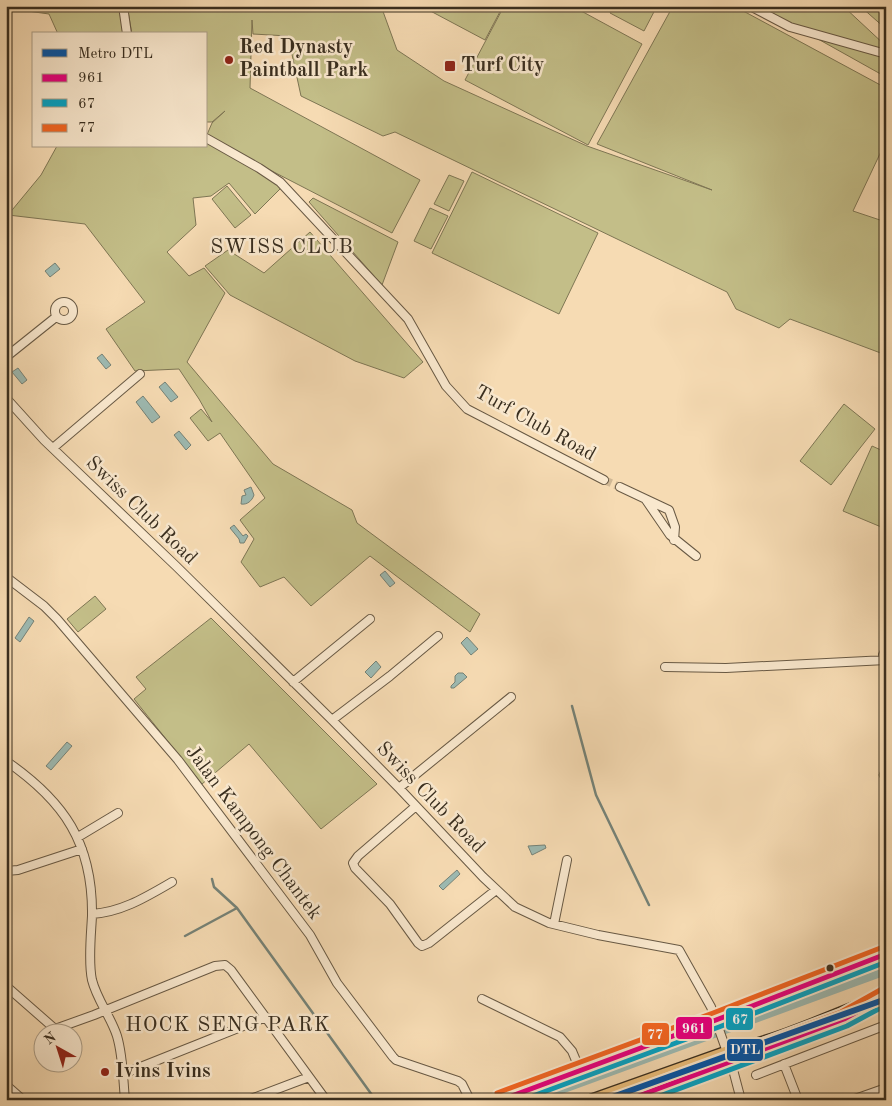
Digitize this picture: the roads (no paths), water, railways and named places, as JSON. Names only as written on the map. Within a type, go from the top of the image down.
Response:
[{"type":"highway","points":[[500,1100],[580,1070],[717,1023],[886,954]]},
{"type":"highway","points":[[592,1100],[793,1031],[886,995]]},
{"type":"highway","points":[[627,1100],[727,1053]]},
{"type":"street","points":[[123,6],[127,32]]},
{"type":"street","points":[[750,6],[790,27],[886,54]]},
{"type":"street","name":"Turf Club Road","points":[[208,139],[280,182],[408,319],[452,394],[467,409],[604,480]]},
{"type":"street","points":[[6,357],[56,317]]},
{"type":"street","points":[[53,448],[140,374]]},
{"type":"street","name":"Swiss Club Road","points":[[6,398],[53,448],[332,720],[496,890],[515,907],[554,924],[598,935],[679,950],[717,1023]]},
{"type":"street","points":[[620,487],[670,510],[675,527],[674,540]]},
{"type":"street","points":[[646,499],[674,540],[696,556]]},
{"type":"street","points":[[662,524],[664,508]]},
{"type":"street","name":"Jalan Kampong Chantek","points":[[6,577],[44,606],[57,619],[178,760],[310,936],[337,982],[393,1057],[396,1060],[462,1084],[470,1100]]},
{"type":"street","points":[[292,682],[370,619]]},
{"type":"street","points":[[332,720],[390,676],[438,636]]},
{"type":"street","points":[[886,649],[883,655],[886,656]]},
{"type":"street","points":[[665,667],[726,668],[886,660]]},
{"type":"street","points":[[399,788],[511,697]]},
{"type":"street","points":[[6,761],[42,788],[60,809],[78,837],[89,882],[92,914],[90,943],[92,980],[117,1036],[125,1100]]},
{"type":"street","points":[[416,806],[353,862],[355,868],[390,904],[418,943],[422,946],[429,943],[496,890]]},
{"type":"street","points":[[78,837],[118,813]]},
{"type":"street","points":[[6,871],[18,870],[82,849]]},
{"type":"street","points":[[554,924],[567,860]]},
{"type":"street","points":[[92,914],[105,913],[139,902],[172,882]]},
{"type":"street","points":[[6,986],[54,1029],[105,1011],[215,966],[225,965],[231,970],[326,1100]]},
{"type":"street","points":[[482,999],[560,1037],[572,1051],[580,1070]]},
{"type":"street","points":[[123,1074],[266,1018]]},
{"type":"street","points":[[717,1023],[741,1100]]},
{"type":"street","points":[[756,1076],[886,1025]]},
{"type":"street","points":[[784,1064],[798,1100]]},
{"type":"street","points":[[248,1100],[309,1077]]},
{"type":"street","points":[[6,1086],[23,1100]]},
{"type":"street","points":[[852,1100],[886,1088]]},
{"type":"water","points":[[55,263],[60,269],[50,277],[45,271]]},
{"type":"water","points":[[102,354],[111,365],[106,369],[97,358]]},
{"type":"water","points":[[18,368],[27,380],[22,384],[12,372]]},
{"type":"water","points":[[165,382],[178,397],[171,402],[159,387]]},
{"type":"water","points":[[143,396],[160,417],[152,423],[136,402]]},
{"type":"water","points":[[179,431],[191,445],[186,450],[174,435]]},
{"type":"water","points":[[251,487],[254,495],[251,501],[241,504],[242,496],[246,495],[244,490]]},
{"type":"water","points":[[234,525],[243,536],[246,534],[248,536],[244,543],[240,543],[230,528]]},
{"type":"water","points":[[385,571],[395,583],[390,587],[380,575]]},
{"type":"water","points":[[29,617],[34,621],[20,642],[15,638]]},
{"type":"water","points":[[467,637],[478,649],[471,655],[461,643]]},
{"type":"water","points":[[376,661],[381,667],[371,678],[365,672]]},
{"type":"water","points":[[458,673],[463,673],[467,677],[454,688],[451,688],[455,682],[455,676]]},
{"type":"water","points":[[67,742],[72,746],[51,770],[46,766]]},
{"type":"water","points":[[545,845],[546,848],[532,855],[528,846]]},
{"type":"water","points":[[457,870],[460,874],[443,890],[439,886]]},
{"type":"waterway","points":[[572,706],[596,795],[649,905]]},
{"type":"waterway","points":[[212,879],[214,887],[237,908],[374,1100]]},
{"type":"waterway","points":[[185,936],[237,908]]},
{"type":"waterway","points":[[534,1100],[886,971]]},
{"type":"tunnel","points":[[604,480],[620,487]]},
{"type":"metro line","name":"DTL","points":[[604,1100],[886,999]]},
{"type":"place","name":"Red Dynasty Paintball Park","points":[[229,60]]},
{"type":"place","name":"Turf City","points":[[450,66]]},
{"type":"place","name":"Ivins Ivins","points":[[105,1072]]},
{"type":"district","name":"SWISS CLUB","points":[[282,247]]},
{"type":"district","name":"HOCK SENG PARK","points":[[228,1025]]}]
